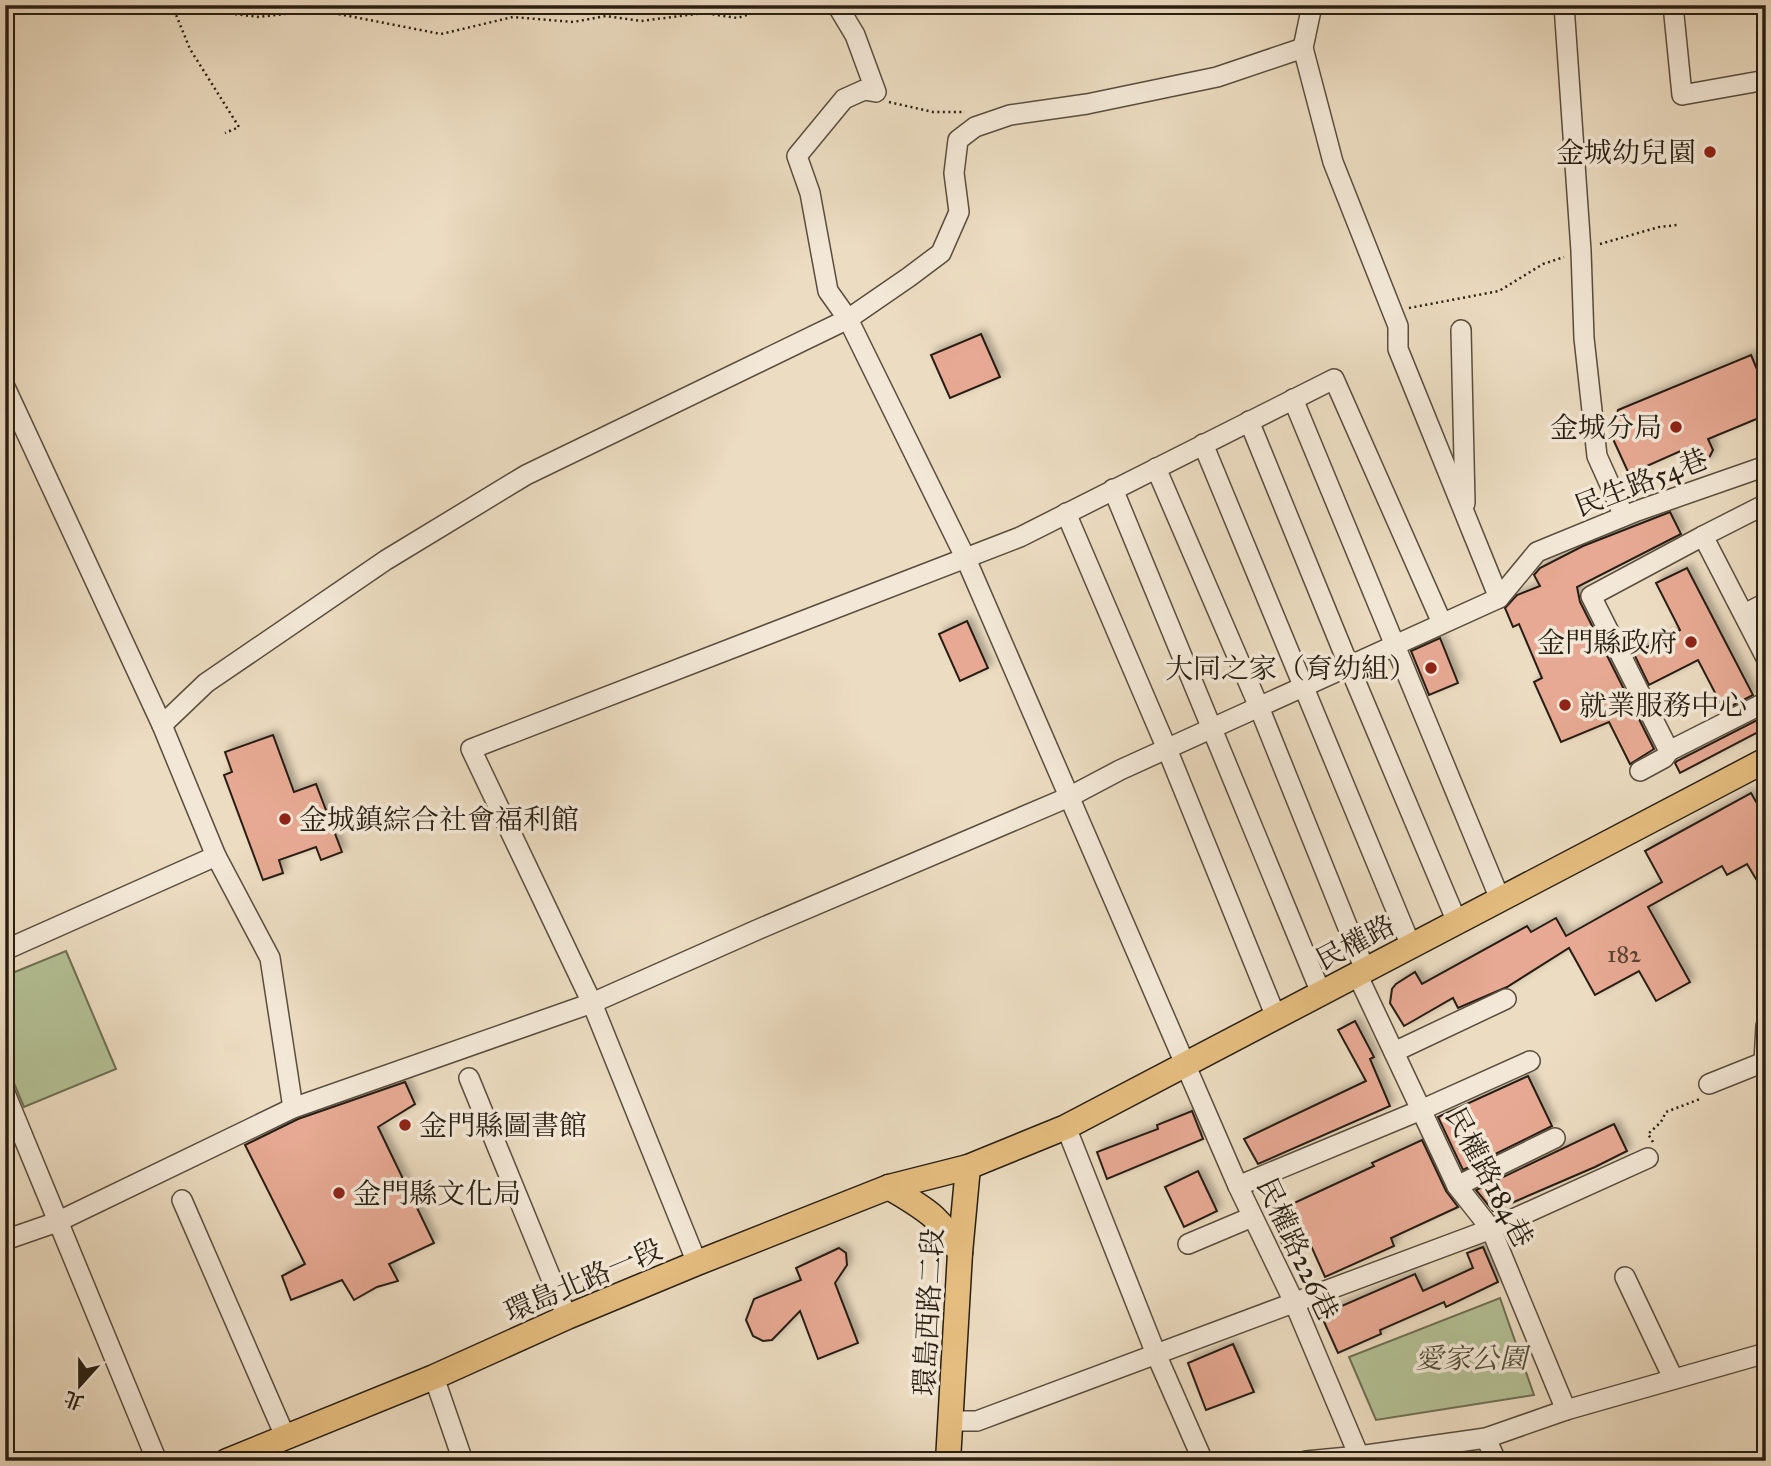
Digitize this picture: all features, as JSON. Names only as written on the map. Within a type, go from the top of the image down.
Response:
[{"type":"main road","name":"民權路","points":[[968,1167],[1066,1127],[1766,760]]},
{"type":"main road","name":"環島北路一段","points":[[227,1461],[434,1377],[567,1317],[889,1187],[968,1167]]},
{"type":"main road","name":"環島西路二段","points":[[948,1461],[960,1253],[968,1167]]},
{"type":"main road","points":[[889,1187],[933,1213],[948,1230],[960,1253]]},
{"type":"street","points":[[837,5],[855,35],[876,92]]},
{"type":"street","points":[[5,1240],[57,1222],[293,1108],[592,1003],[1069,797],[1167,748],[1499,598],[1398,349],[1398,326],[1333,162],[1303,48],[1314,5]]},
{"type":"street","points":[[1564,5],[1581,251],[1584,338],[1597,456],[1625,516]]},
{"type":"street","points":[[1673,5],[1682,95],[1766,80]]},
{"type":"street","points":[[162,725],[206,683],[386,560],[526,475],[848,319],[941,253],[959,212],[954,173],[958,140],[975,127],[1010,115],[1087,104],[1217,77],[1303,48]]},
{"type":"street","name":"民權路226巷","points":[[876,92],[864,90],[844,99],[797,156],[810,193],[828,291],[848,319],[966,559],[1238,1186],[1294,1302],[1359,1456]]},
{"type":"street","points":[[1461,330],[1465,515]]},
{"type":"street","points":[[698,1263],[592,1003],[471,749],[1020,537],[1334,379],[1442,623]]},
{"type":"street","points":[[5,387],[162,725],[216,856],[270,958],[293,1108]]},
{"type":"street","points":[[1293,399],[1500,899]]},
{"type":"street","points":[[1249,421],[1457,922]]},
{"type":"street","points":[[1203,444],[1411,946]]},
{"type":"street","name":"民生路54巷","points":[[1499,598],[1537,552],[1625,516],[1766,466]]},
{"type":"street","name":"民權路184巷","points":[[1156,468],[1259,707],[1394,1052],[1457,1186],[1491,1229],[1566,1410]]},
{"type":"street","points":[[1113,489],[1321,993]]},
{"type":"street","points":[[1669,751],[1591,596],[1625,584],[1703,536],[1766,504]]},
{"type":"street","points":[[1066,513],[1167,748],[1276,1017]]},
{"type":"street","points":[[1703,536],[1730,576],[1744,614],[1765,655]]},
{"type":"street","points":[[1744,614],[1766,603]]},
{"type":"street","points":[[1640,772],[1664,758],[1669,751],[1706,730],[1766,702]]},
{"type":"street","points":[[5,950],[216,856]]},
{"type":"street","points":[[1394,1052],[1506,999]]},
{"type":"street","points":[[1709,1084],[1764,1062],[1766,1027]]},
{"type":"street","points":[[1238,1186],[1421,1110],[1530,1061]]},
{"type":"street","points":[[469,1078],[567,1317]]},
{"type":"street","points":[[5,1093],[158,1461]]},
{"type":"street","points":[[1066,1127],[1156,1354],[1203,1461]]},
{"type":"street","points":[[1457,1186],[1555,1138]]},
{"type":"street","points":[[951,1421],[977,1421],[1491,1229],[1648,1158]]},
{"type":"street","points":[[182,1200],[285,1436]]},
{"type":"street","points":[[1188,1244],[1252,1217]]},
{"type":"street","points":[[1625,1277],[1673,1378]]},
{"type":"street","points":[[1306,1461],[1486,1438],[1566,1410],[1766,1353]]},
{"type":"street","points":[[434,1377],[463,1461]]},
{"type":"street","points":[[1486,1438],[1496,1461]]},
{"type":"path","points":[[172,5],[190,48],[239,127],[225,133]]},
{"type":"path","points":[[175,11],[192,9],[259,16],[318,10],[441,34],[513,17],[573,22],[606,16],[641,21],[704,13],[737,19],[779,5]]},
{"type":"path","points":[[876,92],[884,101],[906,107],[933,112],[972,113]]},
{"type":"path","points":[[1394,316],[1407,308],[1499,291],[1543,264],[1659,227],[1677,225]]},
{"type":"path","points":[[1648,1158],[1659,1151],[1648,1134],[1661,1122],[1666,1112],[1711,1095],[1709,1084]]},
{"type":"green space","points":[[66,951],[116,1069],[24,1107],[5,1062],[5,976]]},
{"type":"green space","name":"愛家公園","points":[[1500,1298],[1534,1395],[1376,1420],[1349,1357]]},
{"type":"building","points":[[981,334],[1000,377],[950,398],[931,355]]},
{"type":"building","name":"金城分局","points":[[1751,355],[1766,391],[1766,415],[1708,439],[1713,450],[1708,460],[1695,462],[1685,449],[1629,474],[1613,439],[1618,410]]},
{"type":"building","points":[[1670,512],[1681,534],[1577,587],[1580,602],[1654,749],[1630,764],[1609,722],[1561,742],[1534,682],[1542,678],[1519,624],[1513,627],[1505,608],[1517,595],[1540,586],[1534,575],[1540,568],[1583,546]]},
{"type":"building","name":"金門縣政府","points":[[1687,568],[1753,695],[1724,710],[1698,660],[1649,685],[1634,654],[1680,630],[1656,583]]},
{"type":"building","points":[[967,621],[988,668],[960,681],[939,634]]},
{"type":"building","name":"大同之家（育幼組）","points":[[1440,638],[1458,683],[1429,695],[1411,651]]},
{"type":"building","points":[[1765,716],[1766,728],[1680,773],[1675,763],[1677,761]]},
{"type":"building","name":"金城鎮綜合社會福利館","points":[[273,735],[294,792],[316,784],[342,852],[321,860],[316,847],[279,860],[283,873],[263,880],[224,775],[232,772],[225,752]]},
{"type":"building","points":[[1751,793],[1766,819],[1766,874],[1756,879],[1747,864],[1727,875],[1722,866],[1648,907],[1690,982],[1656,1001],[1639,971],[1595,995],[1569,948],[1507,987],[1458,1008],[1453,998],[1404,1026],[1390,1003],[1392,989],[1396,984],[1415,972],[1422,984],[1527,926],[1531,932],[1556,918],[1566,936],[1662,882],[1645,851]]},
{"type":"building","points":[[1355,1021],[1374,1057],[1370,1059],[1390,1106],[1258,1164],[1244,1139],[1366,1081],[1338,1030]]},
{"type":"building","points":[[1528,1076],[1552,1126],[1463,1170],[1438,1117]]},
{"type":"building","name":"金門縣文化局","points":[[405,1082],[415,1104],[378,1127],[434,1243],[389,1264],[398,1281],[377,1287],[354,1300],[342,1280],[291,1300],[282,1276],[305,1264],[245,1145],[298,1119]]},
{"type":"building","points":[[1192,1111],[1203,1139],[1107,1179],[1097,1152],[1158,1129],[1157,1125]]},
{"type":"building","points":[[1614,1124],[1627,1151],[1595,1167],[1493,1211],[1476,1190]]},
{"type":"building","points":[[1422,1140],[1446,1191],[1458,1207],[1391,1238],[1394,1246],[1325,1277],[1308,1239],[1285,1250],[1274,1226],[1297,1215],[1292,1204],[1374,1166],[1372,1163]]},
{"type":"building","points":[[1198,1171],[1217,1211],[1184,1227],[1165,1187]]},
{"type":"building","points":[[1483,1247],[1498,1282],[1446,1307],[1444,1302],[1380,1330],[1381,1334],[1338,1353],[1321,1315],[1415,1274],[1423,1291],[1473,1268],[1467,1253]]},
{"type":"building","points":[[839,1248],[846,1253],[847,1265],[835,1283],[858,1343],[818,1359],[800,1311],[772,1340],[763,1341],[753,1336],[746,1320],[754,1299],[801,1280],[796,1268]]},
{"type":"building","points":[[1233,1344],[1254,1392],[1206,1410],[1188,1363]]},
{"type":"place","name":"金城幼兒園","points":[[1710,152]]},
{"type":"place","name":"金城分局","points":[[1676,427]]},
{"type":"place","name":"金門縣政府","points":[[1691,642]]},
{"type":"place","name":"大同之家（育幼組）","points":[[1431,668]]},
{"type":"place","name":"就業服務中心","points":[[1565,705]]},
{"type":"place","name":"金城鎮綜合社會福利館","points":[[285,819]]},
{"type":"place","name":"金門縣圖書館","points":[[405,1125]]},
{"type":"place","name":"金門縣文化局","points":[[339,1193]]}]
